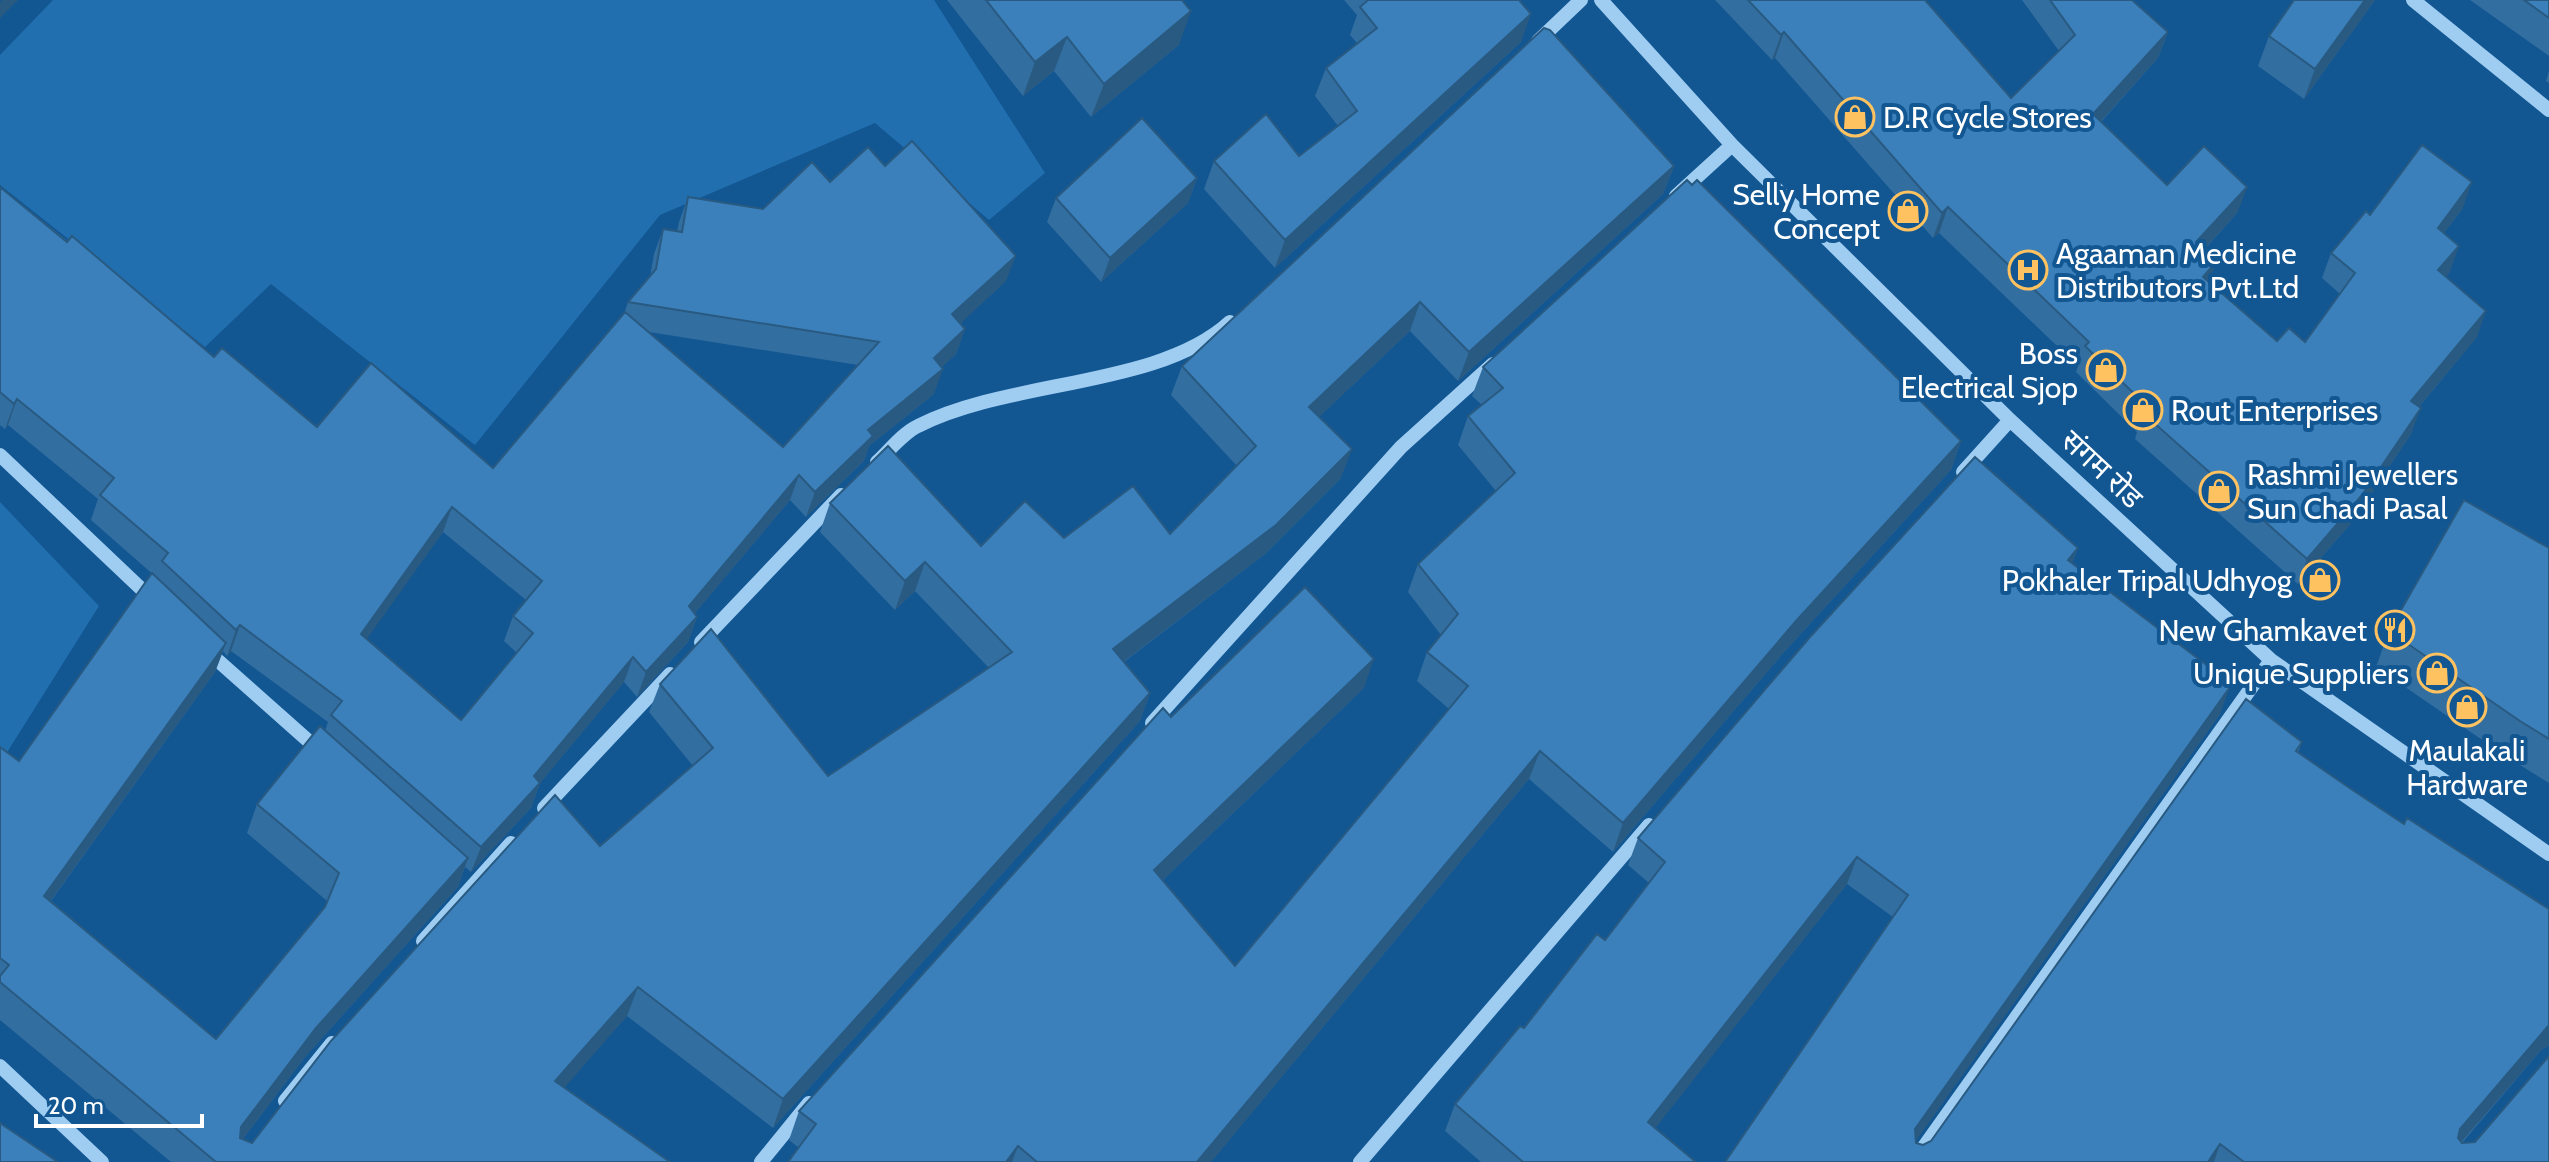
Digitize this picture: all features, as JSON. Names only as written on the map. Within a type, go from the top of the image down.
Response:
[{"type":"street","points":[[1526,52],[1581,0]]},
{"type":"street","name":"संगम रोड","points":[[1601,0],[1732,145],[2010,420],[2271,660],[2549,854]]},
{"type":"street","points":[[2413,0],[2549,110]]},
{"type":"street","points":[[1664,207],[1732,145]]},
{"type":"street","points":[[869,470],[915,427],[981,400],[1159,363],[1221,331],[1244,310]]},
{"type":"street","points":[[1144,732],[1401,447],[1504,353]]},
{"type":"street","points":[[1948,488],[2010,420]]},
{"type":"street","points":[[0,455],[160,606]]},
{"type":"street","points":[[692,651],[857,480]]},
{"type":"street","points":[[194,638],[332,762]]},
{"type":"street","points":[[1913,1162],[2271,660]]},
{"type":"street","points":[[408,957],[466,880],[528,826],[681,662]]},
{"type":"street","points":[[1360,1162],[1659,813]]},
{"type":"street","points":[[276,1113],[345,1028]]},
{"type":"street","points":[[0,1066],[102,1162]]},
{"type":"street","points":[[761,1162],[822,1088]]},
{"type":"shaded area","points":[[53,0],[934,0],[1045,173],[989,220],[875,123],[660,215],[475,445],[271,284],[205,347],[0,185],[0,55]]},
{"type":"shaded area","points":[[0,502],[99,606],[1,762],[0,761]]},
{"type":"building","points":[[986,0],[1182,0],[1191,11],[1104,84],[1067,37],[1035,62]]},
{"type":"building","points":[[1368,0],[1519,0],[1531,14],[1285,240],[1214,161],[1266,114],[1299,156],[1357,111],[1326,68],[1377,28],[1360,7]]},
{"type":"building","points":[[1748,0],[1925,0],[2011,98],[2075,35],[2050,0],[2132,0],[2168,32],[2093,114],[2167,185],[2204,146],[2247,187],[2196,242],[2216,262],[2203,277],[2277,341],[2289,328],[2305,342],[2355,273],[2331,253],[2366,211],[2370,215],[2422,145],[2472,182],[2438,228],[2459,246],[2438,270],[2486,311],[2411,401],[2421,408],[2362,495],[2307,559],[2144,414],[2149,408],[2085,346],[2089,342],[1948,207],[1942,213],[1784,32],[1781,35]]},
{"type":"building","points":[[2294,0],[2365,0],[2315,69],[2269,36]]},
{"type":"building","points":[[2524,0],[2549,0],[2549,18]]},
{"type":"building","points":[[1544,28],[1550,30],[1674,166],[1469,352],[1420,302],[1309,407],[1352,449],[1276,525],[1113,649],[1150,693],[783,1099],[638,987],[555,1081],[670,1162],[216,1162],[0,982],[0,976],[9,965],[0,958],[0,747],[19,761],[152,573],[226,643],[44,896],[216,1039],[325,907],[339,873],[257,804],[320,726],[468,858],[316,1028],[241,1127],[240,1138],[252,1143],[331,1041],[555,795],[600,846],[713,748],[660,684],[711,629],[828,776],[1012,652],[925,562],[905,581],[830,503],[888,446],[981,546],[1025,501],[1064,538],[1133,486],[1170,534],[1256,446],[1182,366]]},
{"type":"building","points":[[1142,118],[1197,178],[1110,258],[1056,198]]},
{"type":"building","points":[[912,141],[1016,256],[952,314],[965,329],[934,358],[943,369],[868,430],[873,436],[815,492],[799,475],[689,606],[697,617],[646,672],[633,657],[534,776],[540,783],[481,847],[331,715],[342,701],[240,625],[236,630],[162,561],[168,553],[100,495],[114,478],[17,399],[14,404],[0,392],[0,187],[67,242],[72,236],[214,357],[222,348],[317,427],[371,363],[493,468],[625,312],[783,447],[879,342],[628,302],[656,269],[663,229],[682,232],[688,197],[763,209],[812,162],[830,182],[868,147],[885,166]],"holes":[[[452,507],[542,581],[513,616],[533,633],[461,720],[361,634]]]},
{"type":"building","points":[[1687,180],[1692,185],[1697,180],[1961,441],[1796,621],[1623,823],[1540,751],[1197,1162],[1037,1162],[1018,1146],[1006,1162],[788,1162],[816,1124],[799,1111],[1163,708],[1171,717],[1305,587],[1374,659],[1154,870],[1235,966],[1468,686],[1427,652],[1458,614],[1418,564],[1515,473],[1468,416],[1503,388],[1483,367]]},
{"type":"building","points":[[1975,457],[2078,548],[2068,560],[2221,676],[2219,679],[2230,687],[1915,1129],[1916,1143],[1923,1145],[1931,1141],[2246,699],[2302,742],[2296,751],[2404,824],[2407,818],[2549,909],[2549,1025],[2460,1129],[2458,1138],[2462,1143],[2475,1142],[2549,1056],[2549,1162],[2244,1162],[2220,1144],[2208,1162],[1725,1162],[1908,895],[1857,857],[1648,1122],[1696,1162],[1523,1162],[1455,1104],[1520,1026],[1524,1028],[1597,934],[1605,940],[1665,862],[1638,838],[1810,637]]},
{"type":"building","points":[[2464,500],[2549,548],[2549,739],[2389,631]]},
{"type":"building","points":[[0,1123],[58,1162],[0,1162]]},
{"type":"place","name":"D.R Cycle Stores","points":[[1855,117]]},
{"type":"place","name":"Selly Home Concept","points":[[1908,211]]},
{"type":"place","name":"Agaaman Medicine Distributors Pvt.Ltd","points":[[2028,270]]},
{"type":"place","name":"Boss Electrical Sjop","points":[[2106,370]]},
{"type":"place","name":"Rout Enterprises","points":[[2143,410]]},
{"type":"place","name":"Rashmi Jewellers Sun Chadi Pasal","points":[[2219,491]]},
{"type":"place","name":"Pokhaler Tripal Udhyog","points":[[2320,580]]},
{"type":"place","name":"New Ghamkavet","points":[[2395,630]]},
{"type":"place","name":"Unique Suppliers","points":[[2437,673]]},
{"type":"place","name":"Maulakali Hardware","points":[[2467,707]]}]
